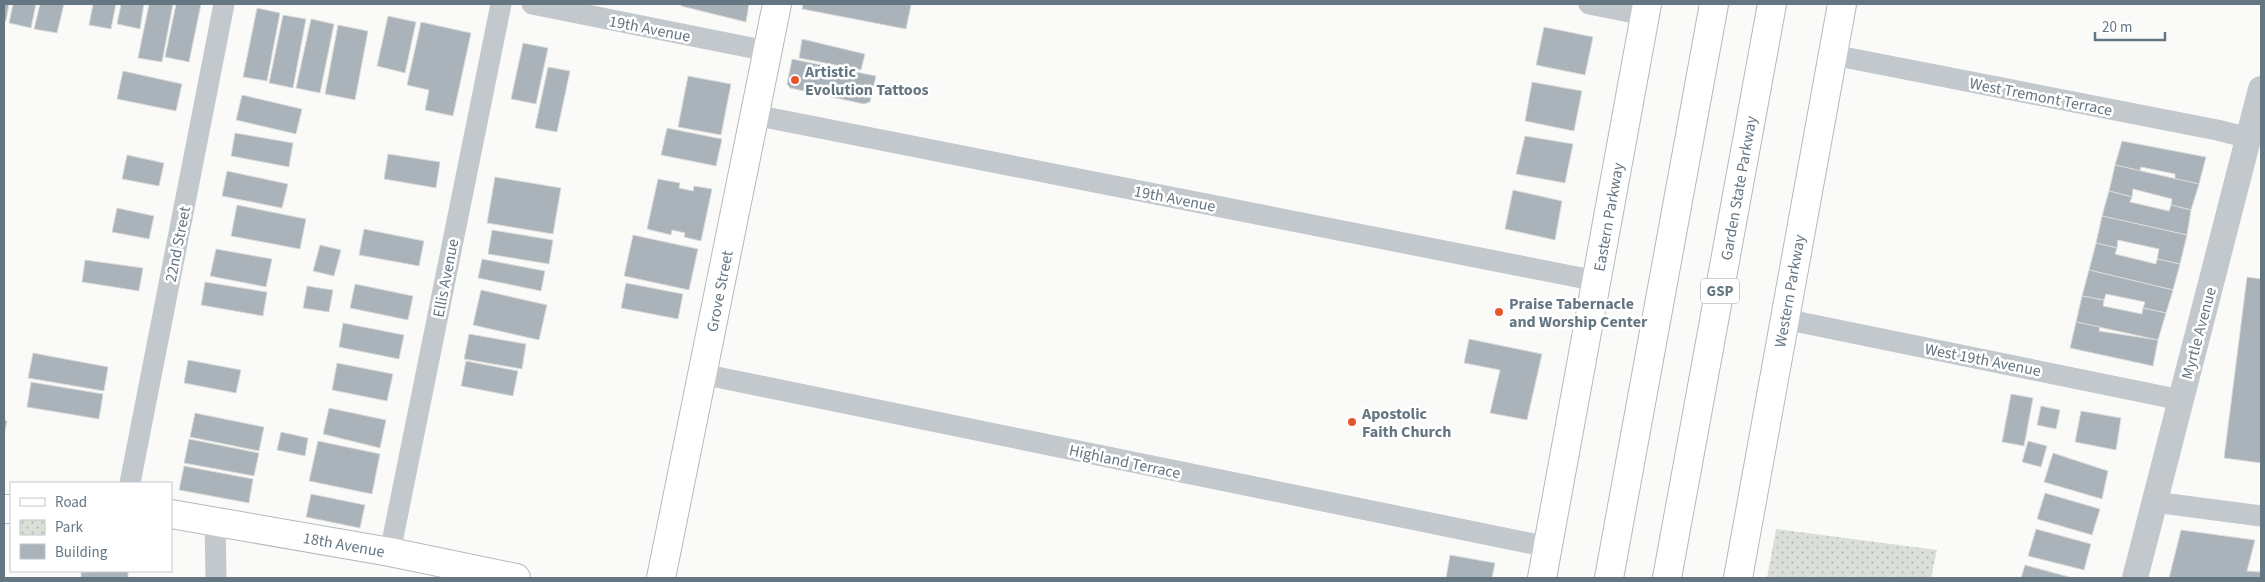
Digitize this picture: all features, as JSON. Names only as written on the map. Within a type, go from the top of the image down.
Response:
[{"type":"main road","name":"Grove Street","points":[[661,578],[777,4]]},
{"type":"main road","points":[[1610,578],[1714,4]]},
{"type":"main road","name":"Garden State Parkway","points":[[1667,578],[1772,4]]},
{"type":"main road","name":"Western Parkway","points":[[1738,578],[1842,4]]},
{"type":"main road","name":"Eastern Parkway","points":[[1542,578],[1646,10]]},
{"type":"main road","name":"18th Avenue","points":[[172,514],[390,552],[516,578]]},
{"type":"street","name":"22nd Street","points":[[130,482],[224,4]]},
{"type":"street","name":"Ellis Avenue","points":[[390,552],[501,4]]},
{"type":"street","name":"19th Avenue","points":[[532,4],[767,51]]},
{"type":"street","points":[[1589,4],[1646,10]]},
{"type":"street","name":"West Tremont Terrace","points":[[1833,55],[2217,130],[2248,138]]},
{"type":"street","name":"Myrtle Avenue","points":[[2135,578],[2261,89]]},
{"type":"street","name":"19th Avenue","points":[[754,115],[1597,281]]},
{"type":"street","name":"West 19th Avenue","points":[[1784,319],[2181,400]]},
{"type":"street","name":"Highland Terrace","points":[[702,374],[1548,547]]},
{"type":"street","points":[[2154,502],[2261,516]]},
{"type":"street","points":[[215,521],[216,578]]},
{"type":"green space","points":[[1776,529],[1937,550],[1931,578],[1767,578]]},
{"type":"building","points":[[4,4],[9,4],[6,21],[4,21]]},
{"type":"building","points":[[13,4],[36,4],[31,28],[9,23]]},
{"type":"building","points":[[40,4],[64,4],[57,33],[34,29]]},
{"type":"building","points":[[93,4],[116,4],[111,29],[89,25]]},
{"type":"building","points":[[121,4],[144,4],[140,29],[117,24]]},
{"type":"building","points":[[149,4],[173,4],[162,62],[138,58]]},
{"type":"building","points":[[176,4],[201,4],[189,62],[165,57]]},
{"type":"building","points":[[681,4],[749,4],[746,22],[681,6]]},
{"type":"building","points":[[803,4],[911,5],[906,29],[802,9]]},
{"type":"building","points":[[257,8],[280,13],[267,81],[243,77]]},
{"type":"building","points":[[283,15],[306,19],[293,88],[269,83]]},
{"type":"building","points":[[388,16],[416,22],[405,73],[377,66]]},
{"type":"building","points":[[311,19],[334,24],[320,93],[296,88]]},
{"type":"building","points":[[421,22],[471,33],[453,116],[425,110],[429,90],[407,85]]},
{"type":"building","points":[[338,25],[368,31],[355,100],[325,94]]},
{"type":"building","points":[[1544,27],[1593,37],[1585,75],[1536,65]]},
{"type":"building","points":[[802,39],[865,54],[861,70],[799,58]]},
{"type":"building","points":[[523,43],[548,48],[536,104],[511,99]]},
{"type":"building","points":[[792,59],[876,76],[870,102],[864,104],[790,88],[787,84]]},
{"type":"building","points":[[548,67],[570,71],[557,132],[535,128]]},
{"type":"building","points":[[123,71],[182,84],[176,111],[117,99]]},
{"type":"building","points":[[688,76],[731,84],[721,135],[678,127]]},
{"type":"building","points":[[1532,82],[1582,91],[1574,131],[1525,121]]},
{"type":"building","points":[[242,95],[302,109],[296,134],[236,120]]},
{"type":"building","points":[[667,128],[722,139],[716,166],[661,155]]},
{"type":"building","points":[[235,133],[293,143],[289,167],[231,156]]},
{"type":"building","points":[[1525,136],[1573,144],[1565,183],[1516,174]]},
{"type":"building","points":[[2122,141],[2206,157],[2199,184],[2175,179],[2175,174],[2141,167],[2140,171],[2115,165]]},
{"type":"building","points":[[388,154],[440,162],[436,188],[384,179]]},
{"type":"building","points":[[127,155],[164,163],[159,186],[122,179]]},
{"type":"building","points":[[2115,165],[2199,184],[2191,210],[2171,205],[2172,199],[2133,189],[2132,197],[2109,191]]},
{"type":"building","points":[[227,171],[288,184],[282,208],[222,196]]},
{"type":"building","points":[[495,177],[561,188],[553,234],[487,223]]},
{"type":"building","points":[[658,179],[680,183],[679,188],[693,191],[694,186],[712,189],[701,241],[684,237],[685,233],[672,230],[671,235],[647,229]]},
{"type":"building","points":[[1513,190],[1562,201],[1555,240],[1505,229]]},
{"type":"building","points":[[2109,191],[2132,197],[2130,202],[2169,211],[2171,205],[2191,210],[2187,235],[2102,216]]},
{"type":"building","points":[[237,205],[306,219],[300,249],[231,236]]},
{"type":"building","points":[[117,208],[154,216],[149,239],[112,232]]},
{"type":"building","points":[[2102,216],[2187,235],[2180,264],[2157,259],[2159,249],[2118,240],[2117,248],[2096,243]]},
{"type":"building","points":[[364,229],[424,241],[419,266],[359,255]]},
{"type":"building","points":[[492,230],[553,240],[549,264],[488,254]]},
{"type":"building","points":[[633,235],[698,249],[689,290],[624,276]]},
{"type":"building","points":[[2096,243],[2117,248],[2115,254],[2156,264],[2157,259],[2180,264],[2173,290],[2089,270]]},
{"type":"building","points":[[320,245],[341,250],[334,276],[313,271]]},
{"type":"building","points":[[216,249],[272,259],[266,287],[210,276]]},
{"type":"building","points":[[482,259],[545,271],[541,291],[478,278]]},
{"type":"building","points":[[85,260],[143,268],[139,291],[82,282]]},
{"type":"building","points":[[2089,270],[2173,290],[2166,313],[2143,308],[2145,302],[2106,294],[2104,300],[2082,296]]},
{"type":"building","points":[[2247,277],[2261,279],[2261,463],[2224,458]]},
{"type":"building","points":[[205,282],[267,292],[263,316],[201,305]]},
{"type":"building","points":[[626,283],[683,294],[678,319],[621,308]]},
{"type":"building","points":[[355,284],[413,296],[408,320],[350,308]]},
{"type":"building","points":[[307,286],[333,290],[329,312],[303,308]]},
{"type":"building","points":[[481,290],[547,305],[539,340],[473,325]]},
{"type":"building","points":[[2082,296],[2104,300],[2103,306],[2142,314],[2143,308],[2166,313],[2158,340],[2076,322]]},
{"type":"building","points":[[2076,322],[2100,327],[2099,331],[2158,340],[2153,366],[2070,348]]},
{"type":"building","points":[[343,323],[404,335],[399,359],[339,347]]},
{"type":"building","points":[[469,334],[526,344],[522,369],[464,359]]},
{"type":"building","points":[[1469,339],[1542,354],[1527,420],[1490,413],[1500,370],[1464,363]]},
{"type":"building","points":[[33,353],[108,367],[104,391],[28,378]]},
{"type":"building","points":[[188,360],[241,370],[236,393],[184,383]]},
{"type":"building","points":[[466,361],[518,371],[513,396],[461,386]]},
{"type":"building","points":[[337,363],[393,374],[387,401],[332,390]]},
{"type":"building","points":[[31,382],[103,394],[99,419],[27,407]]},
{"type":"building","points":[[2011,394],[2033,398],[2024,446],[2002,442]]},
{"type":"building","points":[[2041,406],[2060,410],[2056,429],[2037,425]]},
{"type":"building","points":[[329,408],[386,420],[380,448],[323,434]]},
{"type":"building","points":[[2081,411],[2121,418],[2116,450],[2075,442]]},
{"type":"building","points":[[195,413],[264,427],[259,451],[190,437]]},
{"type":"building","points":[[4,420],[7,421],[4,435]]},
{"type":"building","points":[[281,432],[308,438],[305,456],[277,450]]},
{"type":"building","points":[[189,439],[259,453],[254,476],[184,463]]},
{"type":"building","points":[[318,441],[380,454],[372,494],[309,481]]},
{"type":"building","points":[[2028,441],[2047,446],[2041,467],[2022,462]]},
{"type":"building","points":[[2053,453],[2108,471],[2102,499],[2044,482]]},
{"type":"building","points":[[184,466],[253,479],[249,503],[179,490]]},
{"type":"building","points":[[2045,493],[2100,509],[2092,535],[2037,519]]},
{"type":"building","points":[[311,494],[365,505],[360,528],[306,517]]},
{"type":"building","points":[[2036,529],[2091,544],[2084,570],[2028,556]]},
{"type":"building","points":[[2181,530],[2255,540],[2247,571],[2261,572],[2261,578],[2169,578]]},
{"type":"building","points":[[1450,555],[1495,563],[1492,578],[1446,578]]},
{"type":"building","points":[[2025,565],[2073,578],[2021,578]]},
{"type":"building","points":[[81,572],[128,572],[128,578],[81,578]]},
{"type":"place","name":"Artistic Evolution Tattoos","points":[[795,80]]},
{"type":"place","name":"Praise Tabernacle and Worship Center","points":[[1499,312]]},
{"type":"place","name":"Apostolic Faith Church","points":[[1352,422]]}]
